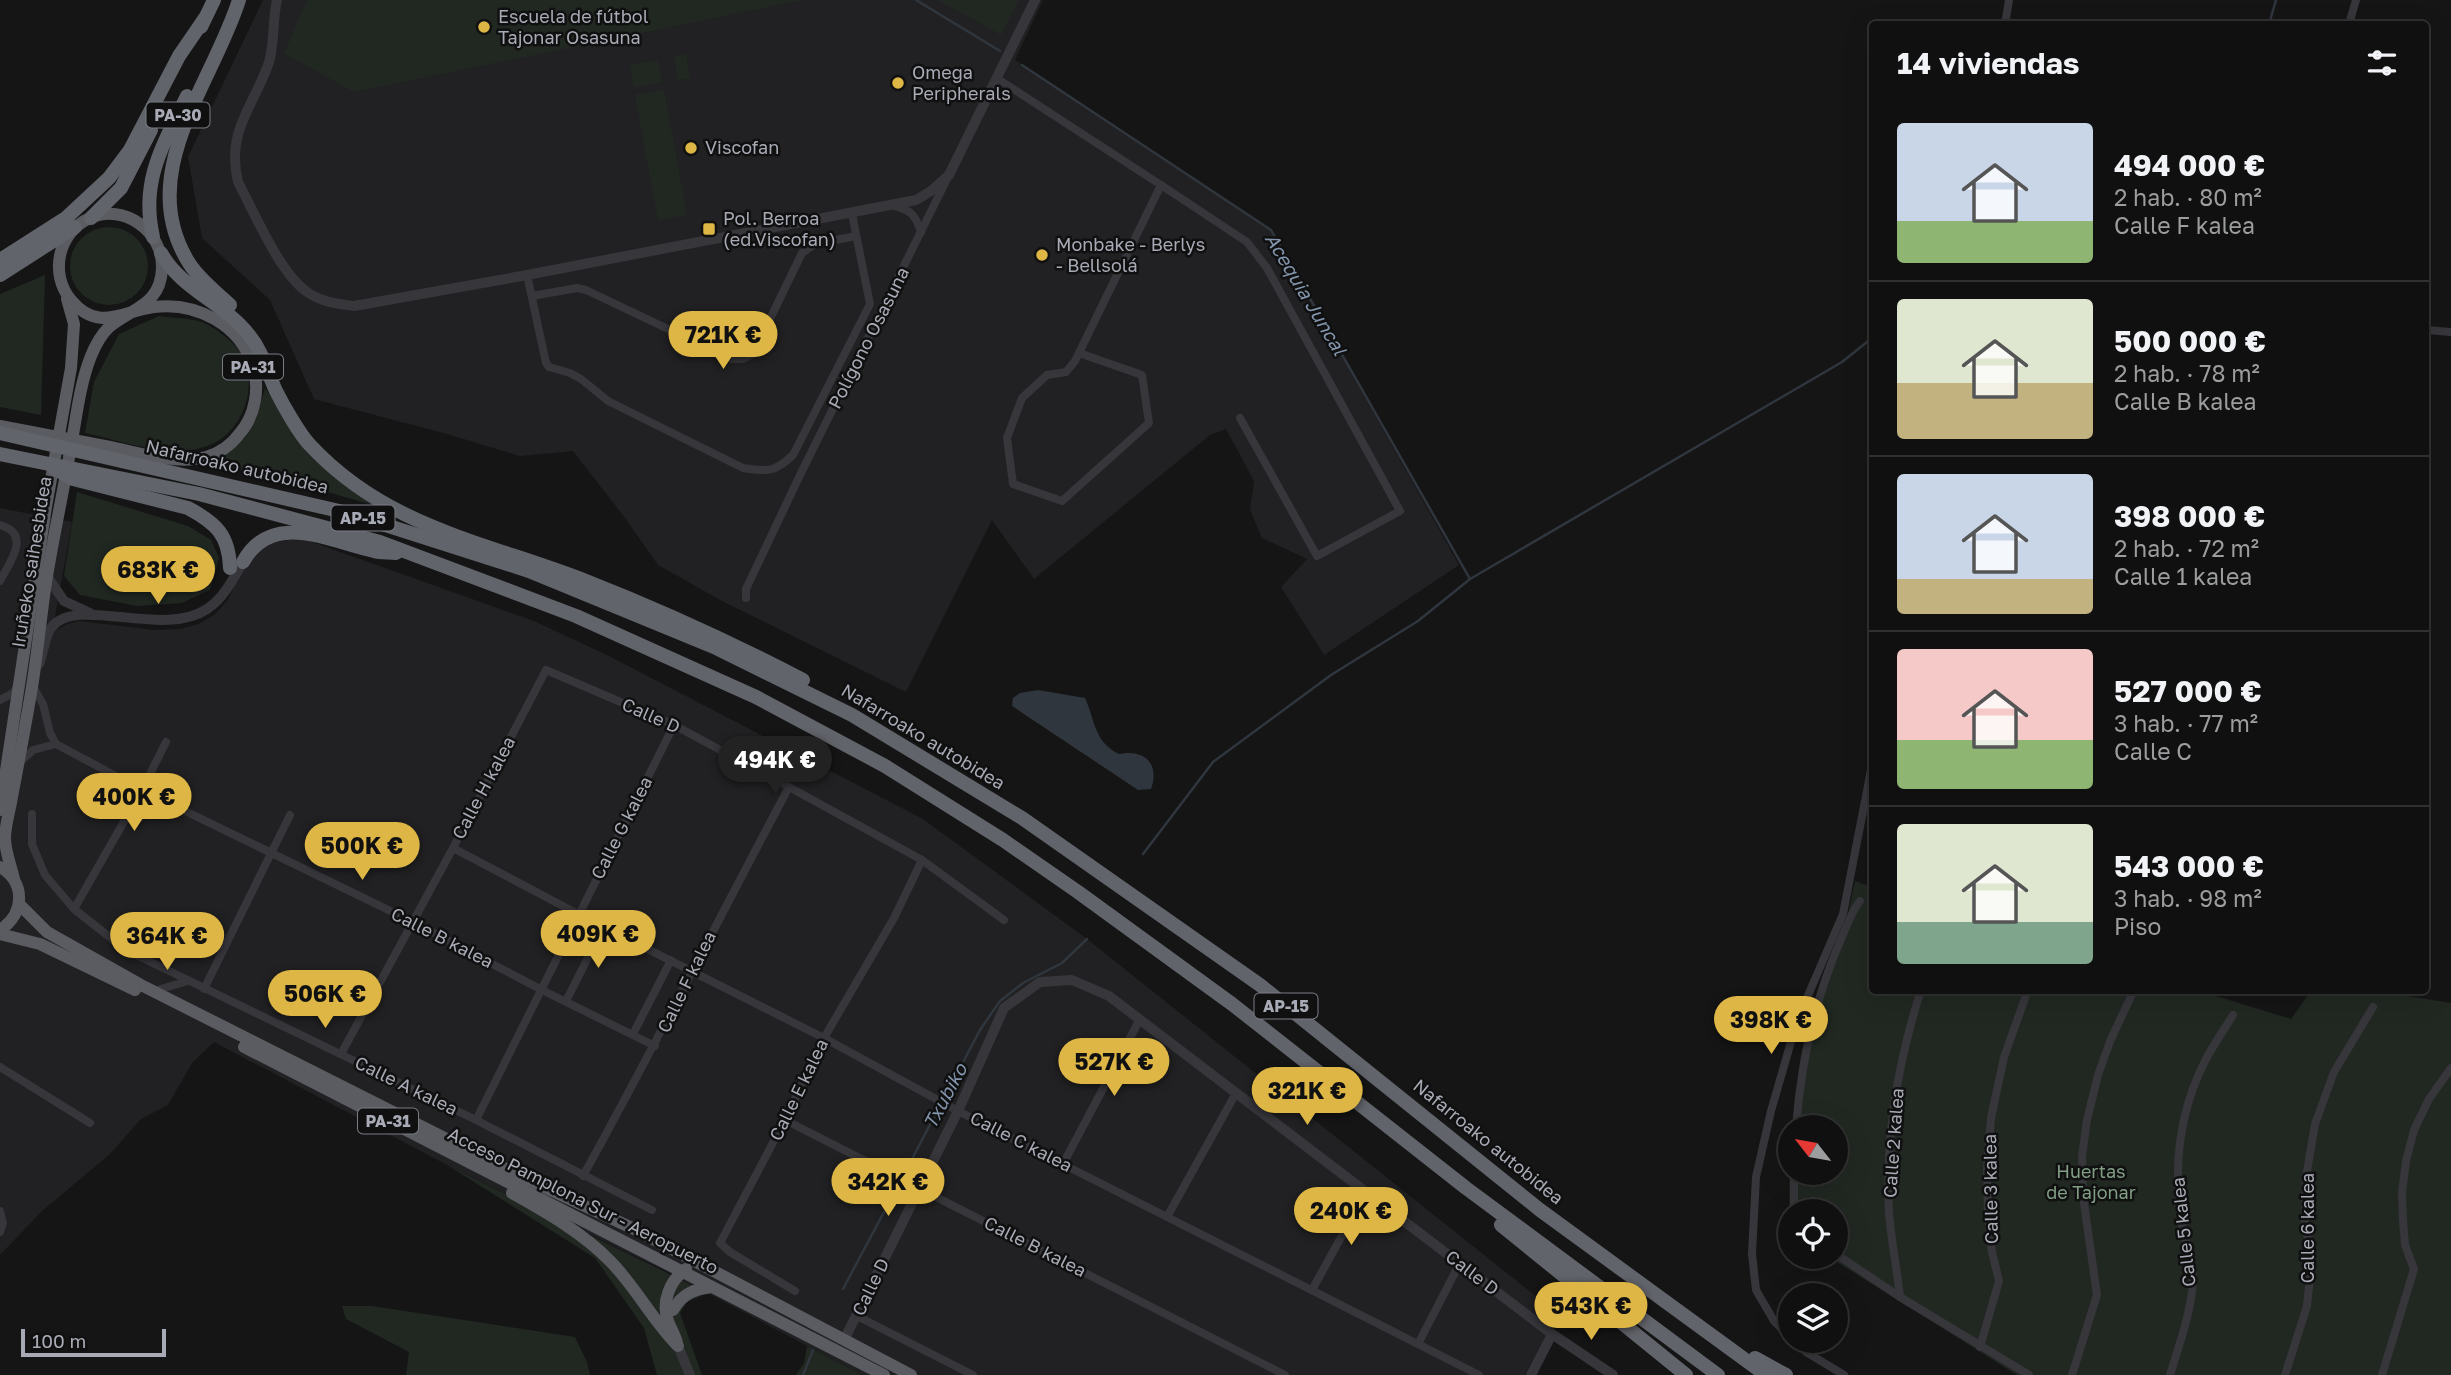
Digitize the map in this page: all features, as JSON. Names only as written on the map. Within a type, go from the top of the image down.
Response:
[{"type":"highway","name":"PA-30","points":[[75,227],[91,218],[113,198],[129,175],[214,0]]},
{"type":"highway","name":"PA-30","points":[[153,237],[148,194],[154,169],[169,133],[237,0]]},
{"type":"highway","points":[[237,0],[230,28],[189,113],[174,155],[169,201],[178,244],[190,265],[251,325],[266,348],[291,414]]},
{"type":"highway","points":[[0,260],[66,218],[109,178],[134,144],[179,56],[205,18]]},
{"type":"highway","name":"PA-30","points":[[91,218],[108,214],[125,216],[141,224],[153,237],[161,253]]},
{"type":"highway","points":[[75,227],[65,240],[59,256],[58,273],[63,289],[73,303],[86,313],[102,318],[119,318],[135,312],[149,302],[158,288],[162,271],[161,253]]},
{"type":"highway","points":[[0,275],[75,227]]},
{"type":"highway","points":[[161,253],[176,273],[227,312],[247,332],[261,352],[276,391],[308,443],[351,482],[386,506],[427,527],[585,581],[726,640],[810,684],[852,715]]},
{"type":"highway","name":"Iruñeko saihesbidea","points":[[0,810],[8,758],[47,576],[74,324],[63,289]]},
{"type":"highway","name":"PA-31","points":[[0,426],[174,459],[206,457],[231,443],[245,427],[255,396],[256,376],[242,343],[219,321],[198,312],[172,306],[135,312]]},
{"type":"highway","name":"Iruñeko saihesbidea","points":[[26,683],[53,508],[88,363],[97,342],[111,326],[135,312]]},
{"type":"highway","name":"Nafarroako autobidea","points":[[0,433],[348,513],[529,571],[714,647],[852,715],[1022,818],[1261,985],[1540,1210],[1699,1328]]},
{"type":"highway","name":"Nafarroako autobidea","points":[[0,454],[199,494],[380,542],[490,582],[671,657],[756,697],[885,766],[1003,840],[1232,1004],[1466,1188]]},
{"type":"highway","points":[[42,462],[73,479],[188,508],[202,516],[222,534],[240,561]]},
{"type":"highway","points":[[240,561],[263,540],[301,532],[376,552],[405,553]]},
{"type":"highway","points":[[222,534],[230,556],[240,561]]},
{"type":"highway","name":"Iruñeko saihesbidea","points":[[8,758],[4,839],[20,895],[19,904]]},
{"type":"highway","points":[[0,867],[14,879]]},
{"type":"highway","name":"PA-31","points":[[0,932],[10,922],[19,904],[47,932],[153,991]]},
{"type":"highway","name":"Acceso Pamplona Sur - Aeropuerto","points":[[0,932],[40,944],[94,970],[884,1375]]},
{"type":"highway","name":"Acceso Pamplona Sur - Aeropuerto","points":[[153,991],[512,1172],[632,1228],[911,1375]]},
{"type":"highway","points":[[451,1153],[476,1175],[576,1232],[610,1260],[665,1333],[678,1346]]},
{"type":"highway","points":[[1466,1188],[1501,1225],[1686,1375]]},
{"type":"highway","name":"AP-15","points":[[1466,1188],[1718,1375]]},
{"type":"highway","points":[[632,1228],[647,1244],[673,1259],[682,1271],[673,1310],[678,1346]]},
{"type":"highway","points":[[674,1331],[668,1321],[667,1298],[671,1283],[682,1271],[694,1269],[714,1278],[730,1279]]},
{"type":"highway","points":[[673,1310],[682,1297],[712,1287]]},
{"type":"highway","points":[[1699,1328],[1786,1375]]},
{"type":"highway","name":"AP-15","points":[[1699,1328],[1766,1375]]},
{"type":"street","points":[[277,0],[269,63],[233,147],[234,165],[238,182],[292,279],[309,294],[331,303],[354,306],[895,206],[916,200],[949,175]]},
{"type":"street","name":"Polígono Osasuna","points":[[746,598],[746,589],[800,475],[1035,0]]},
{"type":"street","points":[[2006,21],[2009,0]]},
{"type":"street","points":[[2350,21],[2356,0]]},
{"type":"street","points":[[998,79],[1247,242],[1267,268],[1400,511],[1317,556],[1240,418]]},
{"type":"street","points":[[1079,353],[1142,375],[1149,423],[1062,501],[1013,484],[1007,438],[1022,398],[1047,375],[1066,372],[1079,353],[1161,185]]},
{"type":"street","points":[[895,206],[908,209],[917,219],[921,232]]},
{"type":"street","points":[[527,275],[549,368],[570,373],[608,401],[743,468],[764,471],[779,467],[793,455],[870,304],[852,214]]},
{"type":"street","points":[[532,296],[577,288],[586,290],[731,359],[743,359],[753,354],[802,253],[815,244],[856,236]]},
{"type":"street","points":[[2429,330],[2451,332]]},
{"type":"street","points":[[0,525],[9,527],[17,540],[15,553],[0,581]]},
{"type":"street","points":[[0,700],[26,683],[51,628],[61,619],[72,615],[94,614],[153,622],[194,616],[206,611],[225,592],[240,561]]},
{"type":"street","points":[[47,576],[64,601],[94,614]]},
{"type":"street","name":"Calle D","points":[[546,670],[674,725],[789,787],[922,860],[1004,920]]},
{"type":"street","name":"Calle H kalea","points":[[341,1054],[546,670]]},
{"type":"street","points":[[8,758],[56,744],[50,733],[43,704],[26,683]]},
{"type":"street","name":"Calle G kalea","points":[[476,1119],[674,725]]},
{"type":"street","points":[[74,909],[142,790],[166,742]]},
{"type":"street","name":"Calle B kalea","points":[[56,744],[142,790],[413,922],[655,1046]]},
{"type":"street","points":[[1778,1325],[1756,1290],[1752,1254],[1756,1177],[1771,1111],[1797,1021],[1843,914],[1869,780]]},
{"type":"street","name":"Calle F kalea","points":[[583,1176],[655,1046],[789,787]]},
{"type":"street","name":"Calle A kalea","points":[[32,814],[32,844],[45,876],[74,909],[126,950],[476,1119],[652,1210]]},
{"type":"street","points":[[204,989],[290,815]]},
{"type":"street","name":"Calle C kalea","points":[[453,848],[824,1038],[958,1111],[1479,1375]]},
{"type":"street","name":"Calle E kalea","points":[[795,1291],[730,1252],[720,1243],[785,1120],[824,1038],[894,918],[922,860]]},
{"type":"street","points":[[1797,1115],[1799,1087],[1822,990],[1832,960],[1860,901]]},
{"type":"street","points":[[566,1001],[604,926]]},
{"type":"street","points":[[633,1034],[671,960]]},
{"type":"street","name":"Calle D","points":[[844,1340],[958,1111],[1004,1008],[1040,982],[1072,980],[1109,996],[1552,1334],[1613,1375]]},
{"type":"street","points":[[153,991],[188,981]]},
{"type":"street","name":"Calle 2 kalea","points":[[1900,1297],[1889,1213],[1890,1154],[1903,1054],[1921,994]]},
{"type":"street","name":"Calle 3 kalea","points":[[1980,1347],[1999,1281],[1992,1252],[1988,1214],[1987,1169],[1991,1118],[2004,1057],[2027,994]]},
{"type":"street","points":[[2072,1375],[2097,1294],[2083,1196],[2082,1156],[2087,1120],[2098,1075],[2132,994]]},
{"type":"street","name":"Calle 6 kalea","points":[[2285,1375],[2307,1306],[2312,1258],[2305,1222],[2306,1177],[2315,1125],[2334,1072],[2373,1007]]},
{"type":"street","name":"Calle 5 kalea","points":[[2170,1375],[2189,1308],[2193,1280],[2178,1196],[2182,1131],[2191,1095],[2205,1061],[2233,1015]]},
{"type":"street","points":[[1063,1164],[1140,1019]]},
{"type":"street","points":[[0,1067],[90,1123]]},
{"type":"street","points":[[2382,1375],[2414,1269],[2405,1245],[2403,1220],[2402,1194],[2406,1161],[2429,1099],[2451,1068]]},
{"type":"street","points":[[1167,1217],[1236,1093]]},
{"type":"street","name":"Calle B kalea","points":[[785,1120],[1285,1375]]},
{"type":"street","points":[[1312,1290],[1366,1192]]},
{"type":"street","points":[[0,1211],[3,1223],[0,1232]]},
{"type":"street","points":[[1848,1262],[1980,1347],[2029,1375]]},
{"type":"street","points":[[1418,1344],[1460,1264]]},
{"type":"street","points":[[857,1316],[974,1375]]},
{"type":"street","points":[[1531,1375],[1552,1334]]},
{"type":"street","points":[[678,1346],[690,1375]]},
{"type":"street","points":[[1808,1353],[1844,1375]]},
{"type":"shaded area","points":[[263,0],[1043,0],[1015,60],[1271,230],[1459,565],[1324,655],[1281,587],[1307,559],[1262,538],[1250,510],[1254,481],[1226,429],[1210,435],[1034,579],[992,520],[906,692],[722,601],[658,565],[573,451],[520,456],[314,399],[270,300],[202,238],[188,157]]},
{"type":"shaded area","points":[[0,508],[72,522],[52,633],[67,624],[79,621],[155,630],[180,629],[199,624],[214,615],[228,600],[240,573],[266,544],[301,538],[534,621],[607,655],[923,819],[1087,939],[1557,1313],[1525,1375],[862,1375],[670,1273],[447,1165],[214,1042],[192,1063],[168,1105],[141,1119],[110,1154],[42,1211],[0,1255]]},
{"type":"shaded area","points":[[1038,690],[1085,698],[1096,730],[1111,749],[1119,754],[1136,754],[1148,760],[1153,772],[1151,789],[1138,790],[1012,706],[1013,698],[1020,693]]},
{"type":"green space","name":"Escuela de fútbol Tajonar Osasuna","points":[[307,0],[802,0],[354,92],[284,53]]},
{"type":"green space","points":[[938,0],[1019,0],[1001,35]]},
{"type":"green space","points":[[686,54],[690,78],[678,80],[674,56]]},
{"type":"green space","points":[[658,60],[662,82],[634,87],[630,65]]},
{"type":"green space","points":[[664,90],[687,215],[658,220],[635,95]]},
{"type":"green space","points":[[109,227],[124,230],[137,238],[145,251],[148,266],[145,281],[137,294],[124,302],[109,305],[94,302],[81,294],[73,281],[70,266],[73,251],[81,238],[94,230]]},
{"type":"green space","points":[[45,275],[41,415],[0,407],[0,294]]},
{"type":"green space","points":[[159,316],[206,324],[230,341],[244,361],[249,389],[246,404],[231,430],[207,446],[192,450],[162,450],[85,433],[94,382],[119,334]]},
{"type":"green space","points":[[265,388],[314,458],[335,478],[373,505],[278,478],[210,463],[230,449],[246,432],[257,412]]},
{"type":"green space","points":[[77,492],[188,526],[211,540],[219,558],[210,590],[182,603],[137,606],[80,595],[64,576]]},
{"type":"green space","name":"Huertas de Tajonar","points":[[1855,881],[1869,886],[1869,994],[2210,994],[2291,1019],[2309,994],[2396,994],[2451,1003],[2451,1375],[2017,1375],[1848,1269],[1848,1199],[1789,1199],[1789,1185],[1848,1185],[1848,1115],[1793,1115],[1801,1054],[1825,968],[1846,923]]},
{"type":"green space","points":[[447,1165],[708,1293],[687,1302],[680,1313],[702,1375],[657,1375],[644,1328],[595,1258]]},
{"type":"green space","points":[[342,1306],[372,1306],[575,1337],[590,1375],[406,1375],[409,1352],[346,1319]]},
{"type":"green space","points":[[807,1346],[862,1375],[796,1375],[804,1363]]},
{"type":"waterway","name":"Acequia Juncal","points":[[916,0],[1000,51]]},
{"type":"waterway","name":"Acequia Juncal","points":[[2270,21],[2276,0]]},
{"type":"waterway","name":"Acequia Juncal","points":[[1022,65],[1271,230],[1470,579]]},
{"type":"waterway","name":"Acequia Juncal","points":[[1143,854],[1213,762],[1331,675],[1418,621],[1470,579],[1842,362],[1869,340]]},
{"type":"waterway","name":"Txubiko","points":[[903,1176],[980,1030],[1000,1001],[1023,983],[1062,963],[1087,939]]},
{"type":"waterway","name":"Txubiko","points":[[843,1289],[900,1182]]},
{"type":"waterway","name":"Txubiko","points":[[803,1375],[813,1350]]},
{"type":"place","name":"Escuela de fútbol Tajonar Osasuna","points":[[484,27]]},
{"type":"place","name":"Omega Peripherals","points":[[898,83]]},
{"type":"place","name":"Viscofan","points":[[691,148]]},
{"type":"place","name":"Pol. Berroa (ed.Viscofan)","points":[[709,229]]},
{"type":"place","name":"Monbake - Berlys - Bellsolá","points":[[1042,255]]}]
